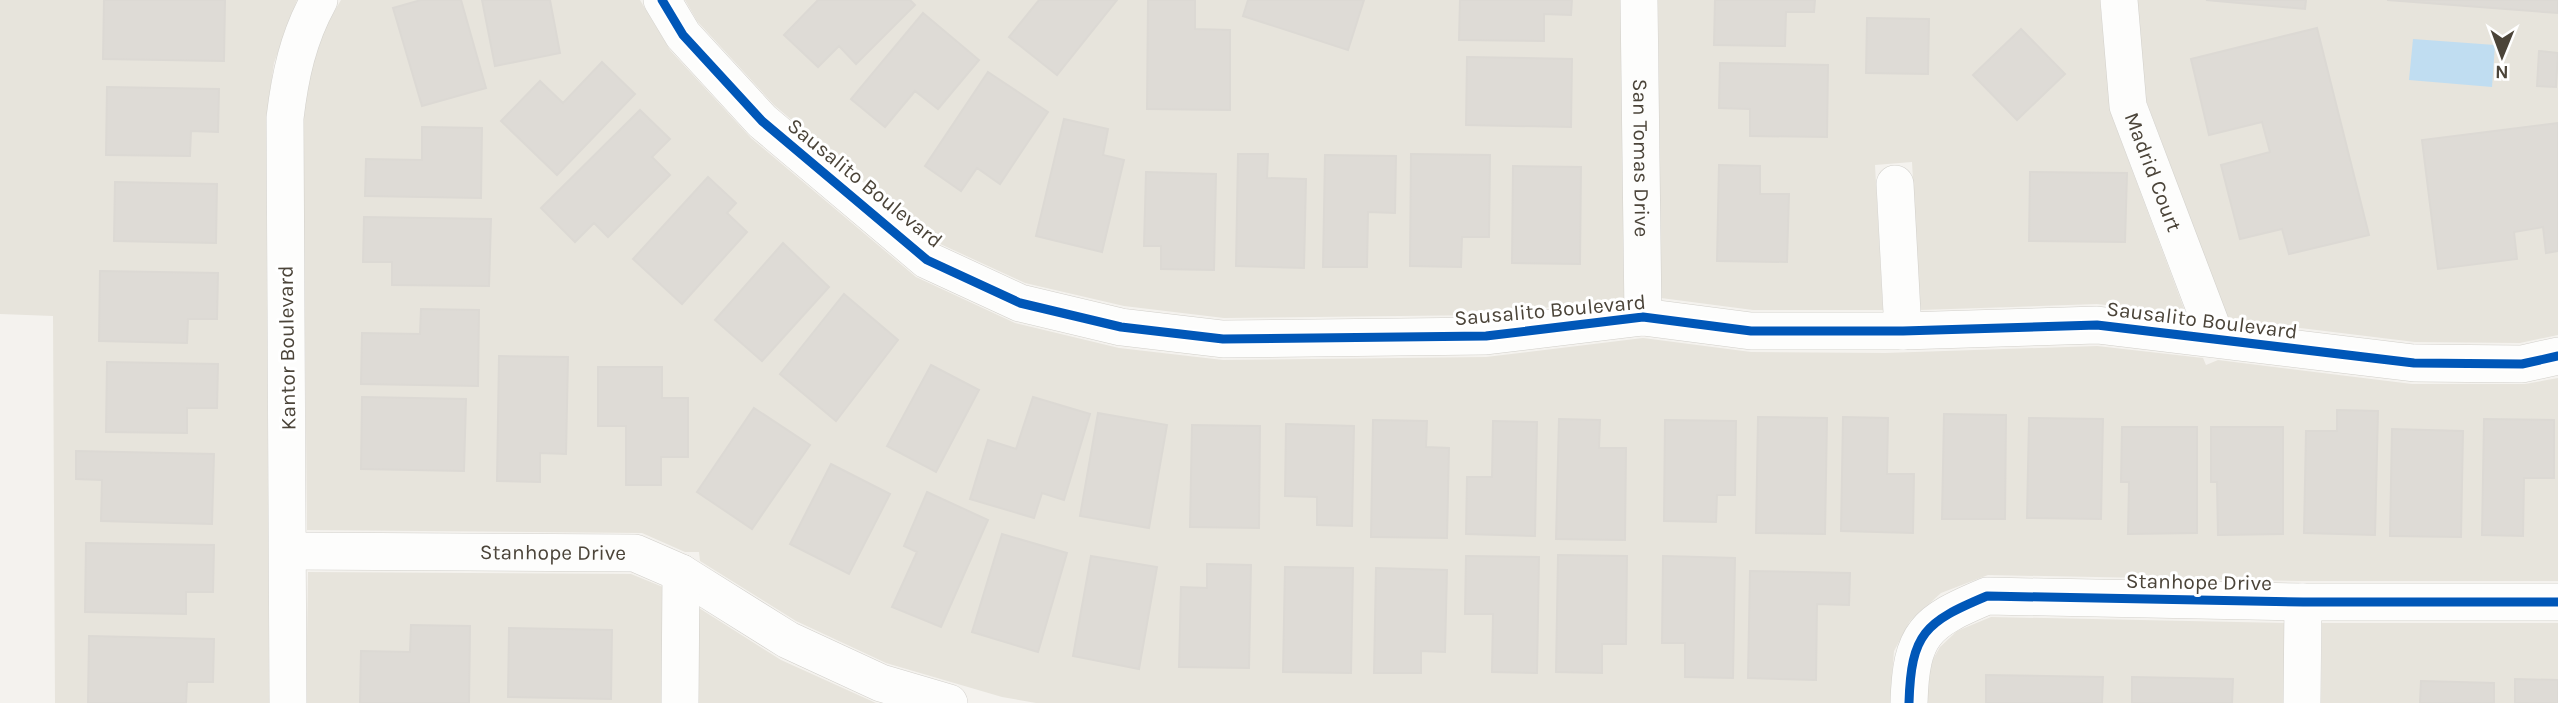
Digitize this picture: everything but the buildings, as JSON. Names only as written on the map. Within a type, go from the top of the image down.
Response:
[{"type":"street","name":"Kantor Boulevard","points":[[288,703],[285,118],[291,71],[308,20],[319,0]]},
{"type":"street","name":"Sausalito Boulevard","points":[[662,0],[683,35],[762,121],[927,260],[1020,303],[1121,327],[1223,339],[1486,336],[1643,317],[1751,331],[1903,331],[2097,325],[2414,363],[2522,364],[2558,356]]},
{"type":"street","name":"San Tomas Drive","points":[[1639,0],[1643,317]]},
{"type":"street","name":"Madrid Court","points":[[2119,0],[2128,106],[2216,338]]},
{"type":"street","points":[[1895,184],[1903,331]]},
{"type":"street","name":"Stanhope Drive","points":[[289,551],[635,553],[681,573],[788,640],[881,683],[949,703]]},
{"type":"street","points":[[680,703],[681,573]]},
{"type":"street","name":"Stanhope Drive","points":[[1909,703],[1910,662],[1925,632],[1947,612],[1987,596],[2303,602],[2558,602]]},
{"type":"street","points":[[2302,703],[2303,602]]},
{"type":"shaded area","points":[[0,0],[297,0],[274,63],[266,119],[269,703],[55,703],[53,316],[0,314]]},
{"type":"shaded area","points":[[341,0],[640,0],[670,50],[751,138],[916,277],[1015,323],[1119,348],[1223,360],[1486,357],[1643,338],[1751,352],[1885,353],[2097,346],[2203,358],[2206,365],[2218,360],[2412,384],[2525,384],[2558,378],[2558,581],[2303,581],[1988,575],[1941,593],[1910,621],[1894,651],[1890,703],[1036,703],[1002,697],[886,663],[796,621],[700,561],[699,552],[685,552],[642,533],[307,530],[303,120],[309,76],[324,29]]},
{"type":"shaded area","points":[[685,0],[1621,0],[1624,298],[1485,315],[1224,318],[1124,306],[1025,283],[936,242],[774,105],[697,21]]},
{"type":"shaded area","points":[[1658,0],[2100,0],[2111,114],[2186,314],[2097,304],[1920,310],[1912,162],[1875,165],[1883,310],[1753,310],[1661,298]]},
{"type":"shaded area","points":[[2137,0],[2558,0],[2558,335],[2520,343],[2415,342],[2228,319],[2146,100]]},
{"type":"shaded area","points":[[308,572],[631,574],[663,587],[661,703],[306,703]]},
{"type":"shaded area","points":[[699,608],[781,660],[876,703],[698,703]]},
{"type":"shaded area","points":[[1991,617],[2285,623],[2284,703],[1927,703],[1928,668],[1940,647],[1957,631]]},
{"type":"shaded area","points":[[2322,623],[2558,623],[2558,703],[2321,703]]},
{"type":"water","points":[[2413,39],[2495,45],[2492,87],[2409,80]]},
{"type":"cycle path","points":[[662,0],[683,35],[762,121],[927,260],[1020,303],[1121,327],[1223,339],[1486,336],[1643,317],[1751,331],[1903,331],[2097,325],[2414,363],[2522,364],[2558,356]]},
{"type":"cycle path","points":[[1909,703],[1913,660],[1926,633],[1949,614],[1987,596],[2303,602],[2558,602]]}]
